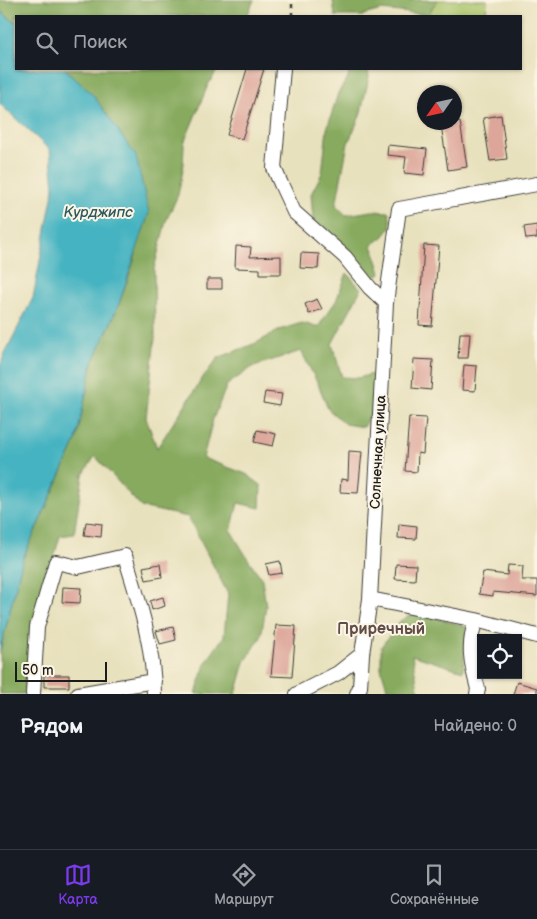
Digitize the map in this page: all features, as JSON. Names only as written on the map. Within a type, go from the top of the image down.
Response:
[{"type":"street","points":[[283,70],[274,168],[281,184],[294,212],[346,257],[370,288],[386,302]]},
{"type":"street","name":"Солнечная улица","points":[[357,694],[360,687],[362,654],[370,598],[386,302],[399,209],[537,184]]},
{"type":"street","points":[[33,694],[37,627],[56,562],[78,567],[125,556],[144,619],[154,688],[78,694]]},
{"type":"street","points":[[370,598],[476,620],[537,636]]},
{"type":"street","points":[[476,620],[471,634],[471,661],[478,689],[477,694]]},
{"type":"street","points":[[297,694],[338,673],[362,654]]},
{"type":"path","points":[[292,0],[292,15]]},
{"type":"green space","points":[[0,0],[254,0],[247,15],[15,15],[15,22],[0,11]]},
{"type":"green space","points":[[333,0],[437,0],[428,15],[382,10],[363,15],[335,15]]},
{"type":"green space","points":[[437,0],[487,0],[486,15],[428,15]]},
{"type":"green space","points":[[66,70],[217,70],[208,85],[184,143],[183,170],[178,195],[166,221],[154,269],[155,338],[146,418],[157,448],[218,358],[256,343],[282,329],[302,323],[318,327],[336,301],[347,273],[361,289],[332,344],[342,377],[358,378],[376,373],[374,408],[363,427],[345,424],[328,409],[319,386],[301,351],[254,366],[227,385],[213,419],[203,458],[246,474],[261,485],[260,508],[238,503],[231,531],[262,579],[266,606],[261,637],[245,662],[236,694],[196,694],[205,664],[224,636],[228,594],[188,517],[141,507],[95,456],[83,475],[74,534],[60,536],[35,625],[24,694],[0,694],[0,651],[23,558],[76,441],[92,365],[119,304],[136,255],[94,96]]},
{"type":"green space","points":[[347,70],[368,70],[369,77],[360,116],[348,143],[336,205],[346,215],[372,211],[389,212],[391,227],[383,237],[372,245],[381,273],[371,280],[313,221],[311,194],[322,173],[327,129],[338,93],[349,76]]},
{"type":"green space","points":[[416,612],[467,627],[463,671],[412,655],[419,694],[389,694],[381,668],[381,647],[400,621]]},
{"type":"water","name":"Курджипс","points":[[0,11],[15,22],[15,70],[66,70],[94,96],[136,156],[149,213],[119,304],[92,365],[76,441],[23,558],[0,651],[0,367],[4,355],[33,298],[54,187],[50,150],[0,104]]},
{"type":"building","points":[[247,70],[264,70],[242,139],[227,135]]},
{"type":"building","points":[[501,115],[507,159],[490,161],[483,118]]},
{"type":"building","points":[[442,130],[461,130],[467,167],[448,170]]},
{"type":"building","points":[[388,145],[427,149],[424,175],[404,173],[406,157],[387,155]]},
{"type":"building","points":[[537,225],[537,238],[526,239],[524,227]]},
{"type":"building","points":[[424,245],[439,246],[432,326],[419,325]]},
{"type":"building","points":[[236,246],[251,247],[250,257],[281,256],[281,274],[260,274],[260,269],[235,268]]},
{"type":"building","points":[[301,253],[319,254],[318,269],[300,268]]},
{"type":"building","points":[[207,279],[222,279],[222,289],[207,289]]},
{"type":"building","points":[[317,299],[322,309],[309,314],[305,304]]},
{"type":"building","points":[[460,333],[470,333],[468,358],[458,358]]},
{"type":"building","points":[[414,359],[433,360],[431,390],[412,388]]},
{"type":"building","points":[[464,365],[477,366],[475,391],[462,390]]},
{"type":"building","points":[[265,392],[282,394],[280,406],[263,403]]},
{"type":"building","points":[[409,417],[426,418],[423,454],[418,453],[417,472],[405,471]]},
{"type":"building","points":[[257,430],[276,434],[273,446],[254,442]]},
{"type":"building","points":[[349,451],[362,452],[358,493],[340,492],[341,479],[348,480]]},
{"type":"building","points":[[86,522],[102,524],[101,537],[84,535]]},
{"type":"building","points":[[399,524],[417,526],[416,539],[398,538]]},
{"type":"building","points":[[280,561],[282,573],[269,575],[266,564]]},
{"type":"building","points":[[160,564],[162,577],[146,580],[143,567]]},
{"type":"building","points":[[396,564],[416,565],[415,580],[395,579]]},
{"type":"building","points":[[508,565],[523,566],[522,580],[537,580],[537,596],[493,592],[493,596],[479,594],[483,572],[507,575]]},
{"type":"building","points":[[63,587],[81,588],[80,603],[62,602]]},
{"type":"building","points":[[163,597],[165,606],[152,610],[150,601]]},
{"type":"building","points":[[276,625],[296,626],[292,677],[271,676]]},
{"type":"building","points":[[173,627],[176,640],[160,644],[156,631]]},
{"type":"building","points":[[44,675],[69,675],[69,687],[44,687]]},
{"type":"building","points":[[517,682],[537,688],[537,694],[513,694]]},
{"type":"district","name":"Приречный","points":[[381,629]]}]
